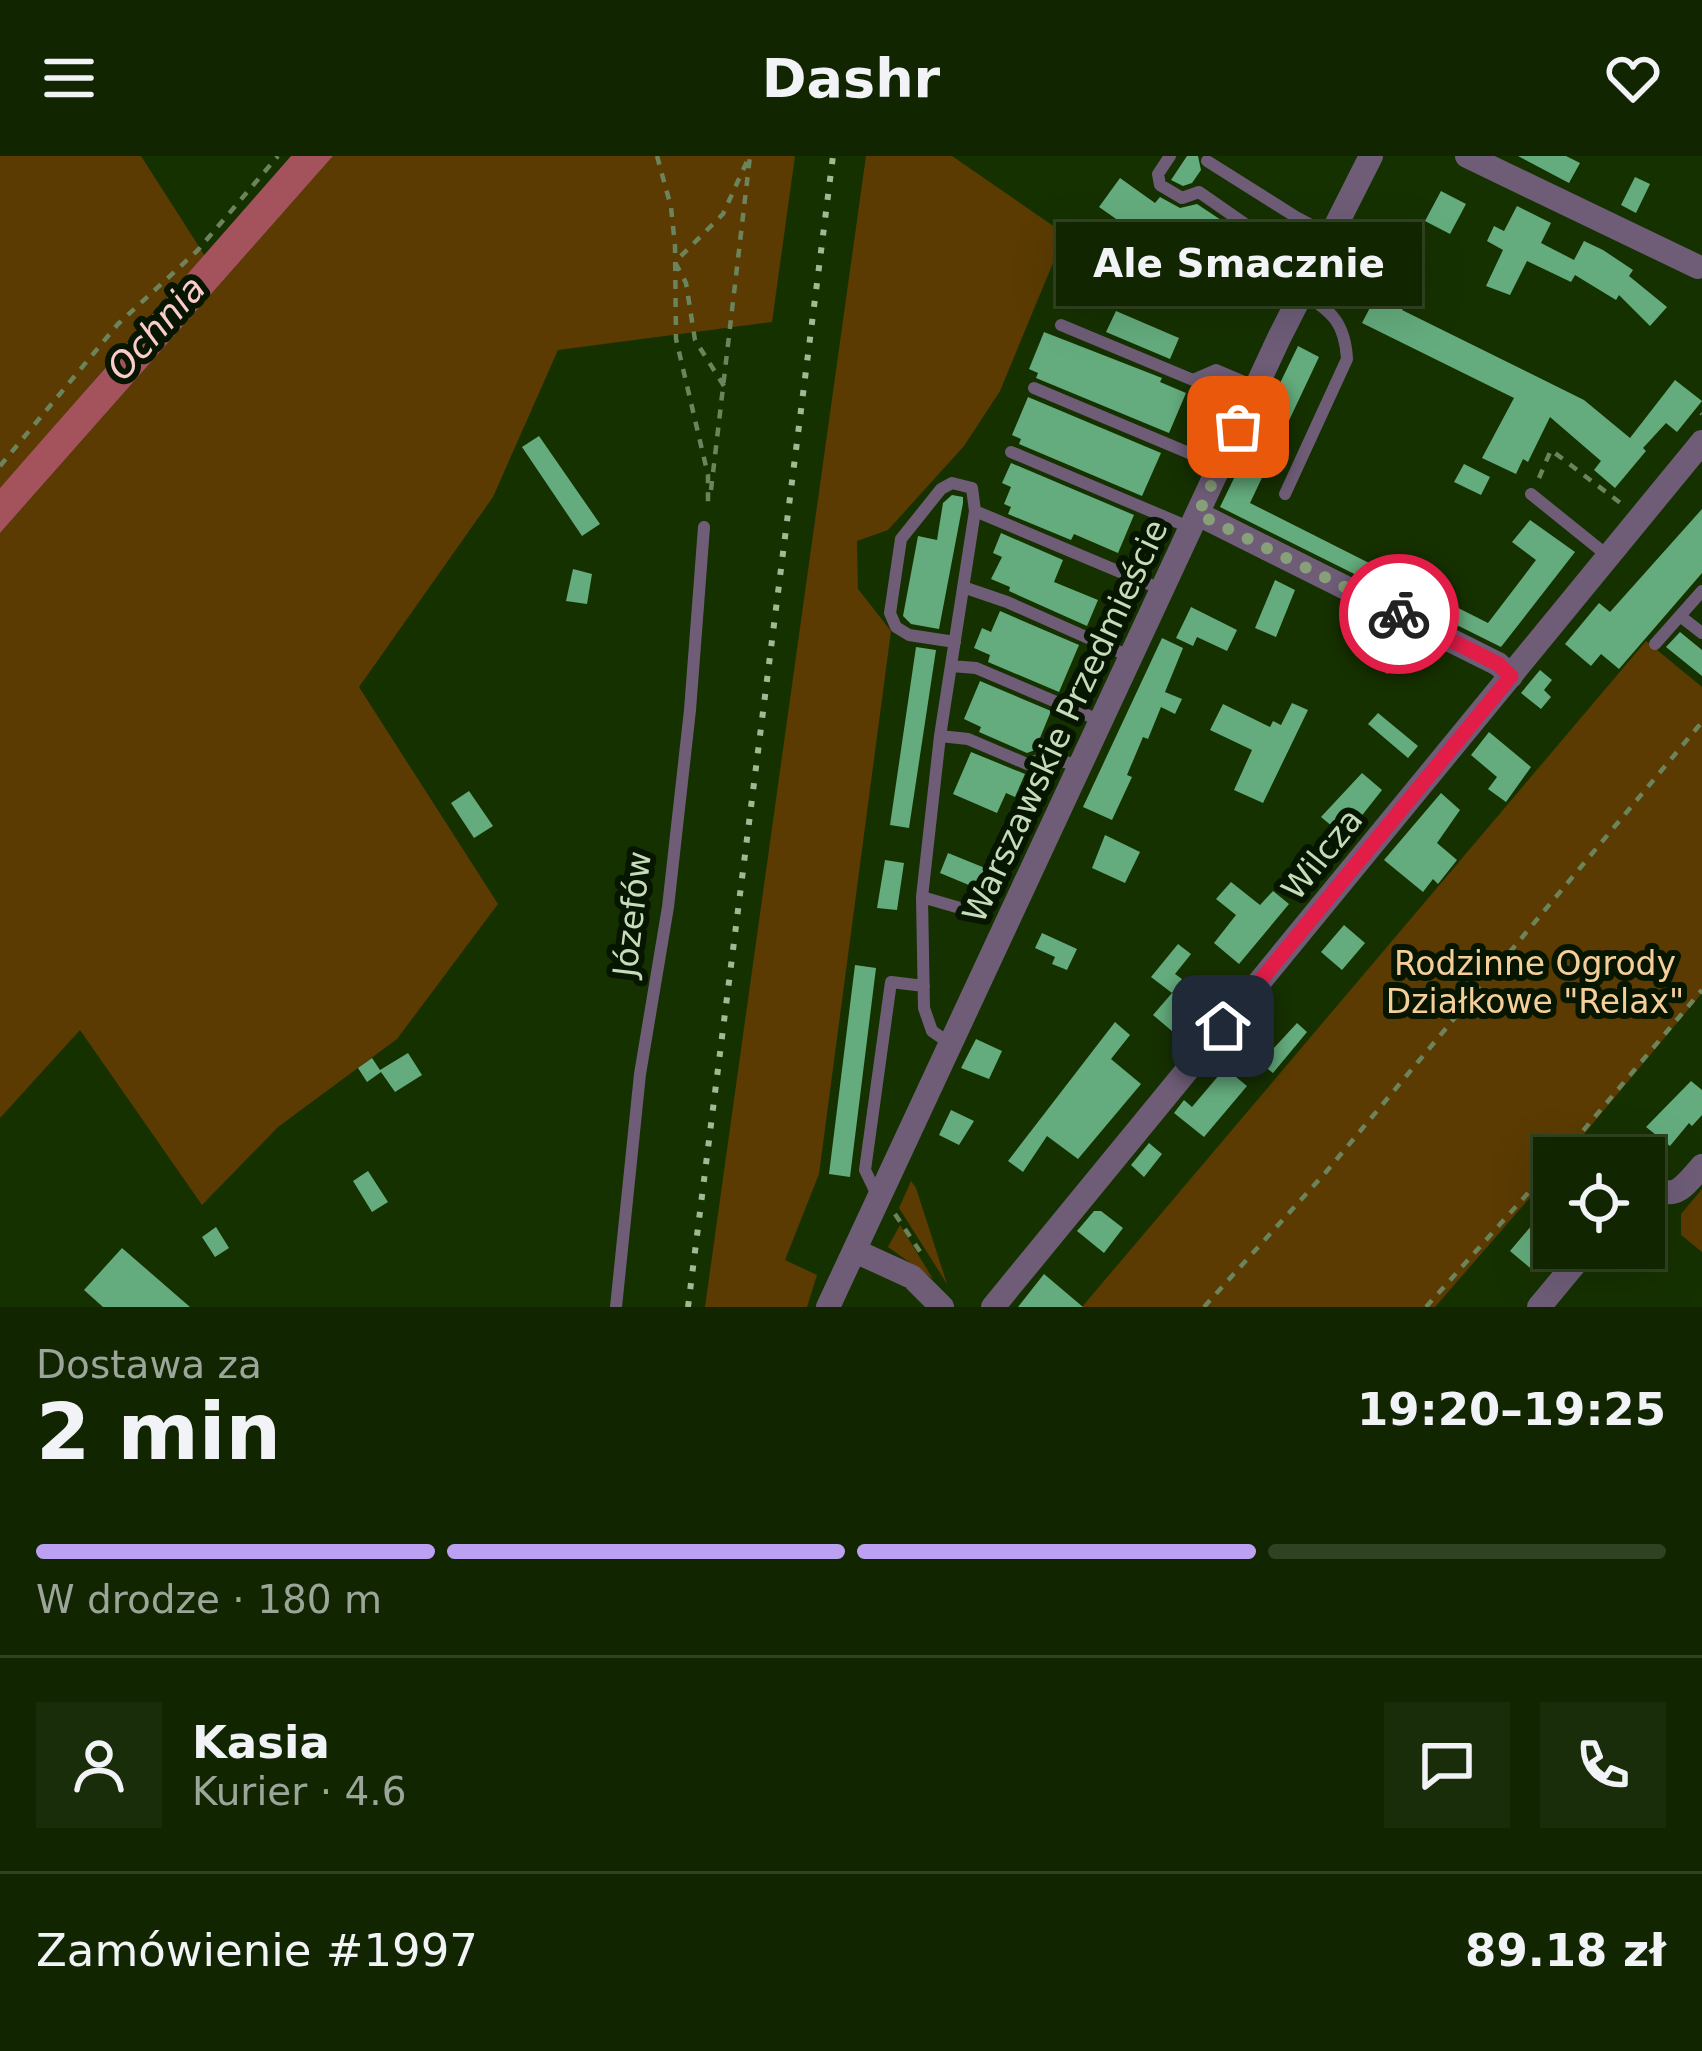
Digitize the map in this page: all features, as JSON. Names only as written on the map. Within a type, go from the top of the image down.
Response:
[{"type":"street","name":"Warszawskie Przedmieście","points":[[855,1251],[1256,387],[1371,156]]},
{"type":"street","points":[[1467,156],[1699,267]]},
{"type":"street","name":"Wilcza","points":[[993,1307],[1700,450]]},
{"type":"street","points":[[1194,521],[1498,664],[1511,676]]},
{"type":"street","points":[[1665,1196],[1680,1192],[1702,1166]]},
{"type":"street","points":[[828,1307],[855,1251],[912,1277],[942,1307]]},
{"type":"street","points":[[1539,1307],[1571,1269]]},
{"type":"lane","points":[[1170,156],[1158,174],[1160,185],[1182,198],[1199,193],[1245,224],[1252,250],[1336,314],[1346,341],[1347,359],[1285,494]]},
{"type":"lane","points":[[1207,161],[1293,221],[1330,235]]},
{"type":"lane","points":[[1266,262],[1278,244]]},
{"type":"lane","points":[[1061,326],[1193,380],[1216,370],[1256,387]]},
{"type":"lane","points":[[1034,388],[1220,466]]},
{"type":"lane","points":[[1011,452],[1194,521]]},
{"type":"lane","points":[[952,1045],[932,1031],[924,1008],[922,897],[940,736],[955,641],[975,511],[972,488],[952,483],[941,489],[901,539],[890,613],[896,627],[909,635],[955,641]]},
{"type":"lane","points":[[1531,494],[1608,556]]},
{"type":"lane","points":[[975,511],[1163,590]]},
{"type":"lane","name":"Józefów","points":[[616,1307],[640,1074],[668,907],[704,527]]},
{"type":"lane","points":[[963,587],[1131,658]]},
{"type":"lane","points":[[1655,644],[1702,591]]},
{"type":"lane","points":[[1680,616],[1702,633]]},
{"type":"lane","points":[[951,666],[976,668],[1102,722]]},
{"type":"lane","points":[[940,736],[968,739],[1027,764],[1044,758],[1082,765]]},
{"type":"lane","points":[[922,897],[959,908]]},
{"type":"lane","points":[[878,1197],[865,1169],[891,982],[924,986]]},
{"type":"path","points":[[0,466],[118,324],[197,251],[278,156]]},
{"type":"path","points":[[657,156],[671,207],[676,339],[709,475],[710,501]]},
{"type":"path","points":[[675,262],[723,214],[750,156]]},
{"type":"path","points":[[704,527],[750,156]]},
{"type":"path","points":[[675,262],[686,283],[695,340],[724,386]]},
{"type":"path","points":[[1531,494],[1551,450],[1623,505]]},
{"type":"path","points":[[1204,1307],[1326,1172],[1702,722]]},
{"type":"path","points":[[1577,1137],[1702,990]]},
{"type":"path","points":[[1426,1307],[1533,1188]]},
{"type":"green space","points":[[0,156],[141,156],[205,256],[0,488]]},
{"type":"green space","points":[[333,156],[795,156],[772,322],[558,350],[493,497],[359,687],[498,904],[397,1039],[278,1127],[202,1205],[80,1030],[0,1118],[0,533]]},
{"type":"green space","points":[[866,156],[952,156],[1065,234],[1000,391],[964,446],[888,530],[857,541],[858,589],[891,631],[819,1174],[785,1260],[817,1275],[807,1307],[705,1307]]},
{"type":"green space","name":"Rodzinne Ogrody Działkowe \"Relax\"","points":[[1646,641],[1702,687],[1702,993],[1582,1137],[1533,1137],[1533,1194],[1435,1307],[1082,1307]]},
{"type":"green space","points":[[911,1181],[916,1188],[947,1284],[899,1208]]},
{"type":"green space","points":[[1702,1189],[1702,1252],[1681,1235],[1681,1214]]},
{"type":"green space","points":[[900,1225],[933,1279],[888,1247]]},
{"type":"water","name":"Ochnia","points":[[291,156],[333,156],[0,533],[0,488]]},
{"type":"building","points":[[1187,156],[1198,156],[1201,170],[1192,183],[1183,186],[1171,180]]},
{"type":"building","points":[[1518,156],[1566,156],[1580,163],[1569,183]]},
{"type":"building","points":[[1635,177],[1650,184],[1636,213],[1621,205]]},
{"type":"building","points":[[1120,178],[1155,203],[1160,197],[1180,208],[1197,204],[1236,230],[1241,251],[1235,259],[1260,277],[1239,305],[1099,207]]},
{"type":"building","points":[[1441,191],[1466,204],[1450,234],[1425,221]]},
{"type":"building","points":[[1517,206],[1551,223],[1541,243],[1574,260],[1584,241],[1603,250],[1633,270],[1629,276],[1667,307],[1650,326],[1619,295],[1616,300],[1575,275],[1571,282],[1527,261],[1510,295],[1486,286],[1503,250],[1487,241],[1494,226],[1504,231]]},
{"type":"building","points":[[1358,237],[1390,253],[1376,283],[1408,299],[1402,310],[1584,400],[1630,438],[1675,380],[1702,401],[1677,432],[1666,423],[1615,488],[1594,470],[1601,461],[1550,417],[1528,462],[1523,459],[1516,474],[1482,458],[1514,398],[1362,323],[1374,300],[1330,279]]},
{"type":"building","points":[[1084,269],[1112,281],[1104,299],[1077,287]]},
{"type":"building","points":[[1116,311],[1179,338],[1170,359],[1106,332]]},
{"type":"building","points":[[1044,332],[1162,378],[1160,382],[1186,393],[1169,433],[1036,378],[1038,373],[1029,369]]},
{"type":"building","points":[[1298,346],[1319,357],[1250,503],[1488,623],[1536,560],[1512,542],[1530,520],[1575,552],[1501,647],[1220,507]]},
{"type":"building","points":[[1028,397],[1161,453],[1142,496],[1019,444],[1021,439],[1012,435]]},
{"type":"building","points":[[539,436],[600,524],[582,536],[522,447]]},
{"type":"building","points":[[1011,463],[1134,515],[1118,553],[1008,514],[1011,507],[1004,504],[1011,487],[1002,483]]},
{"type":"building","points":[[1464,464],[1490,477],[1481,495],[1454,482]]},
{"type":"building","points":[[952,495],[963,497],[963,503],[939,629],[911,624],[903,616],[918,536],[937,540],[943,503]]},
{"type":"building","points":[[1702,509],[1702,573],[1619,669],[1601,654],[1591,666],[1565,644],[1599,603],[1610,612]]},
{"type":"building","points":[[1001,533],[1063,560],[1054,582],[1098,600],[1087,626],[991,579],[1002,557],[993,553]]},
{"type":"building","points":[[573,569],[592,574],[587,604],[566,601]]},
{"type":"building","points":[[1275,580],[1295,590],[1276,637],[1255,628]]},
{"type":"building","points":[[1191,607],[1237,630],[1227,651],[1197,637],[1193,646],[1176,638]]},
{"type":"building","points":[[1000,611],[1079,645],[1059,692],[988,662],[990,655],[974,648],[982,628],[991,632]]},
{"type":"building","points":[[1359,625],[1402,649],[1388,674],[1355,655],[1361,645],[1351,639]]},
{"type":"building","points":[[1680,632],[1702,650],[1702,676],[1666,647]]},
{"type":"building","points":[[1162,638],[1183,648],[1165,692],[1182,699],[1175,714],[1161,707],[1148,739],[1143,737],[1127,775],[1132,777],[1112,820],[1083,807]]},
{"type":"building","points":[[916,647],[936,650],[909,828],[890,825]]},
{"type":"building","points":[[1540,670],[1552,680],[1544,690],[1551,697],[1541,709],[1521,693]]},
{"type":"building","points":[[980,681],[1051,711],[1035,750],[1027,753],[979,732],[981,727],[964,719]]},
{"type":"building","points":[[1292,703],[1308,710],[1263,803],[1234,790],[1252,750],[1210,730],[1223,704],[1270,727],[1273,721],[1281,725]]},
{"type":"building","points":[[1378,713],[1418,746],[1408,758],[1368,724]]},
{"type":"building","points":[[1489,732],[1531,767],[1506,802],[1488,789],[1497,777],[1471,755]]},
{"type":"building","points":[[971,752],[1025,774],[1015,797],[1006,793],[997,813],[953,794]]},
{"type":"building","points":[[1362,773],[1382,790],[1345,837],[1321,817]]},
{"type":"building","points":[[469,791],[493,826],[474,838],[451,803]]},
{"type":"building","points":[[1441,793],[1460,810],[1437,843],[1457,860],[1438,884],[1433,879],[1423,892],[1384,860]]},
{"type":"building","points":[[1105,835],[1140,852],[1125,883],[1092,868]]},
{"type":"building","points":[[948,853],[985,868],[976,888],[940,873]]},
{"type":"building","points":[[885,860],[904,863],[897,910],[877,908]]},
{"type":"building","points":[[1231,882],[1260,905],[1273,891],[1289,904],[1239,964],[1214,943],[1236,915],[1216,899]]},
{"type":"building","points":[[1344,925],[1365,943],[1342,970],[1321,952]]},
{"type":"building","points":[[1042,933],[1077,949],[1067,970],[1052,964],[1055,957],[1035,948]]},
{"type":"building","points":[[1178,944],[1191,954],[1175,974],[1182,979],[1172,993],[1151,977]]},
{"type":"building","points":[[855,965],[876,968],[850,1177],[829,1174]]},
{"type":"building","points":[[1172,993],[1197,1014],[1179,1037],[1153,1015]]},
{"type":"building","points":[[1115,1022],[1130,1035],[1111,1059],[1141,1084],[1078,1159],[1047,1136],[1023,1172],[1008,1161]]},
{"type":"building","points":[[1297,1023],[1307,1032],[1273,1073],[1260,1063]]},
{"type":"building","points":[[976,1039],[1002,1051],[989,1079],[961,1068]]},
{"type":"building","points":[[408,1053],[422,1075],[395,1092],[381,1072],[367,1082],[358,1068],[372,1058],[380,1070]]},
{"type":"building","points":[[1225,1068],[1247,1086],[1204,1137],[1174,1113],[1184,1100],[1192,1107]]},
{"type":"building","points":[[1691,1081],[1702,1090],[1702,1115],[1670,1146],[1665,1137],[1646,1127]]},
{"type":"building","points":[[951,1110],[974,1121],[959,1145],[939,1135]]},
{"type":"building","points":[[1149,1143],[1162,1154],[1144,1177],[1131,1165]]},
{"type":"building","points":[[368,1171],[388,1202],[372,1212],[353,1181]]},
{"type":"building","points":[[1094,1211],[1123,1228],[1104,1253],[1077,1231]]},
{"type":"building","points":[[1532,1225],[1533,1226],[1535,1272],[1510,1251]]},
{"type":"building","points":[[216,1227],[229,1248],[215,1257],[202,1237]]},
{"type":"building","points":[[122,1248],[190,1307],[103,1307],[84,1290]]},
{"type":"building","points":[[1044,1274],[1083,1307],[1018,1307]]},
{"type":"railway","points":[[688,1307],[833,156]]},
{"type":"way so far","points":[[1238,427],[1198,514],[1399,614]]},
{"type":"place","name":"Ale Smacznie","points":[[1238,427]]},
{"type":"route","points":[[1223,1026],[1511,676],[1498,664],[1399,614]]}]
